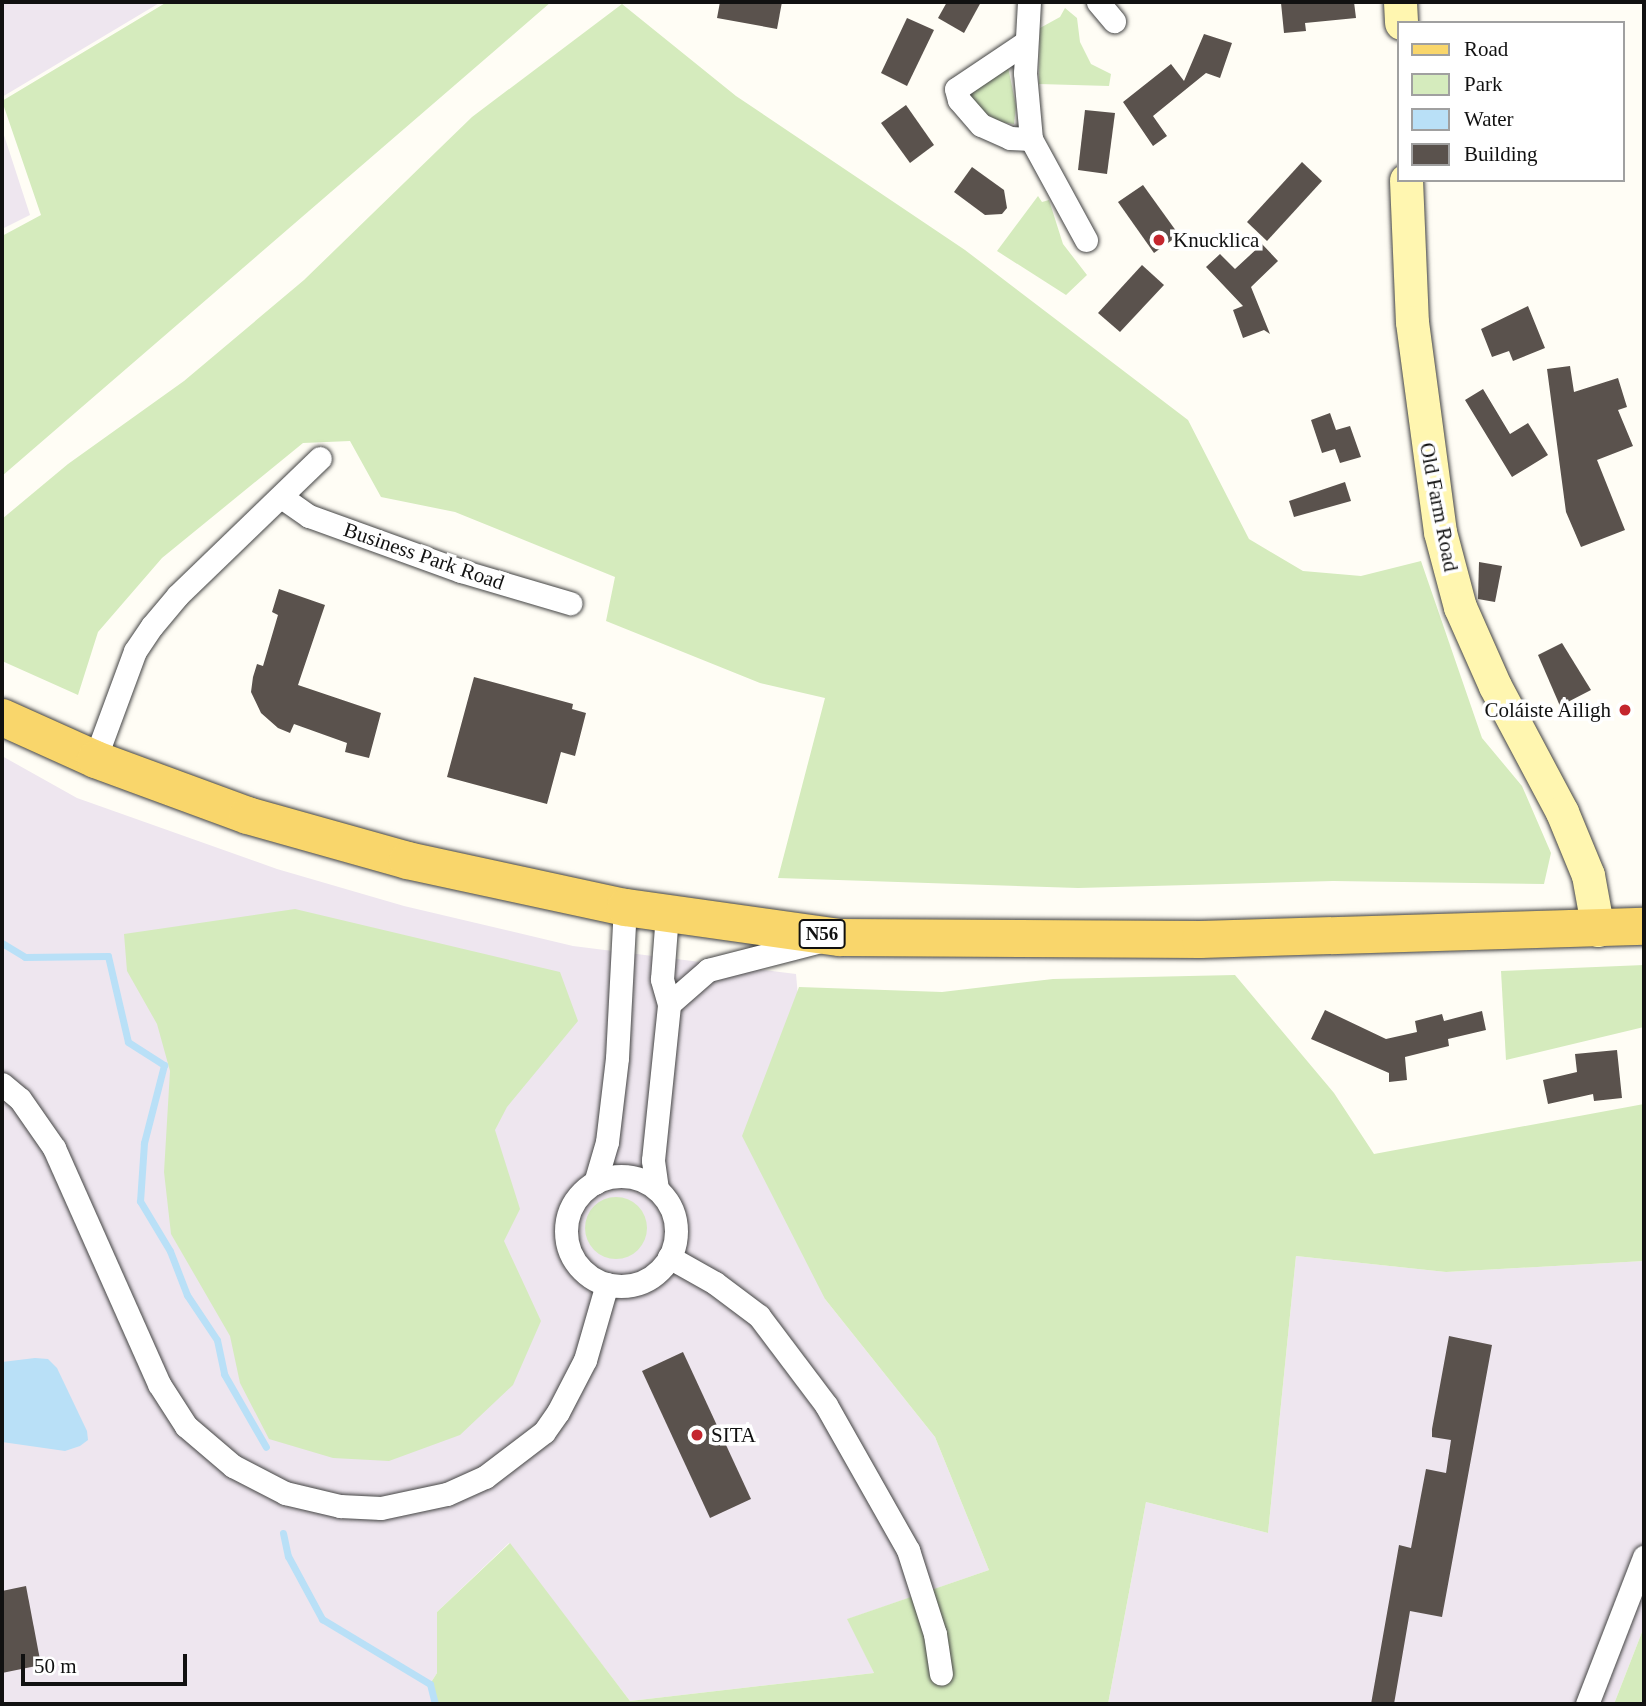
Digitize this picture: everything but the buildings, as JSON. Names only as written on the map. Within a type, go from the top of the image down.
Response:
[{"type":"main road","name":"N56","points":[[2,717],[96,759],[247,816],[407,860],[625,907],[839,937],[1200,939],[1598,930],[1644,926]]},
{"type":"street","points":[[1029,2],[1026,111],[1031,139],[1086,240]]},
{"type":"street","points":[[1098,2],[1114,22]]},
{"type":"street","points":[[1400,2],[1401,21]]},
{"type":"street","points":[[1026,42],[956,89],[959,100],[981,125],[1010,138],[1031,139]]},
{"type":"street","name":"Old Farm Road","points":[[1406,182],[1412,322],[1440,532],[1460,607],[1495,686],[1562,812],[1588,875],[1598,930]]},
{"type":"street","points":[[96,759],[135,651],[152,626],[178,595],[283,498],[320,458]]},
{"type":"street","name":"Business Park Road","points":[[283,498],[320,520],[461,571],[570,603]]},
{"type":"street","points":[[595,1183],[607,1142],[617,1058],[625,907]]},
{"type":"street","points":[[657,1189],[627,1176],[595,1183],[577,1198],[566,1231],[577,1265],[607,1284],[643,1282],[669,1257],[675,1221],[657,1189],[653,1160],[669,1004],[662,979],[667,914]]},
{"type":"street","points":[[669,1004],[708,970],[839,937]]},
{"type":"street","points":[[2,1084],[20,1099],[54,1148],[143,1349],[186,1426],[233,1465],[285,1493],[340,1506],[381,1508],[447,1494],[485,1477],[544,1432],[558,1412],[585,1360],[607,1284]]},
{"type":"street","points":[[669,1257],[715,1283],[759,1317],[826,1405],[908,1550],[935,1634],[941,1674]]},
{"type":"street","points":[[1587,1704],[1644,1557]]},
{"type":"shaded area","points":[[2,2],[161,2],[2,97]]},
{"type":"shaded area","points":[[2,129],[30,215],[2,229]]},
{"type":"shaded area","points":[[2,756],[77,798],[277,869],[404,906],[573,946],[796,974],[825,1299],[935,1437],[989,1570],[848,1619],[874,1673],[630,1701],[509,1543],[437,1612],[437,1673],[430,1684],[435,1704],[2,1704]]},
{"type":"shaded area","points":[[1296,1256],[1446,1272],[1644,1261],[1644,1627],[1614,1704],[1108,1704],[1146,1502],[1268,1533]]},
{"type":"green space","points":[[167,2],[551,2],[2,476],[2,236],[41,215],[2,101]]},
{"type":"green space","points":[[622,4],[736,96],[965,250],[1188,420],[1249,539],[1303,571],[1361,576],[1421,561],[1482,738],[1522,786],[1551,853],[1544,884],[1333,881],[1078,888],[778,878],[825,698],[760,683],[606,621],[615,577],[455,512],[381,497],[350,441],[303,443],[162,558],[98,632],[78,695],[2,661],[2,519],[68,464],[184,381],[304,280],[472,117]]},
{"type":"green space","points":[[1065,8],[1077,18],[1080,42],[1091,64],[1111,74],[1109,86],[1039,84],[1040,28],[1060,17]]},
{"type":"green space","points":[[1008,67],[1016,106],[1014,124],[1000,122],[980,110],[967,91]]},
{"type":"green space","points":[[1038,196],[1042,202],[1049,200],[1063,244],[1087,275],[1066,295],[997,251]]},
{"type":"green space","points":[[295,909],[560,972],[578,1021],[507,1107],[495,1130],[520,1209],[504,1241],[541,1321],[513,1385],[460,1435],[389,1461],[333,1458],[269,1439],[240,1383],[230,1336],[171,1234],[164,1172],[170,1071],[157,1024],[127,971],[124,934]]},
{"type":"green space","points":[[1644,965],[1644,1027],[1506,1060],[1501,971]]},
{"type":"green space","points":[[1235,975],[1334,1093],[1374,1154],[1644,1104],[1644,1261],[1446,1272],[1296,1256],[1268,1533],[1146,1502],[1108,1704],[435,1704],[430,1684],[437,1673],[437,1612],[510,1543],[630,1701],[874,1673],[847,1619],[989,1570],[935,1437],[825,1299],[742,1136],[799,987],[942,992],[1053,979]]},
{"type":"green space","points":[[610,1197],[622,1197],[638,1206],[645,1216],[645,1240],[638,1250],[622,1259],[610,1259],[599,1254],[590,1245],[585,1234],[585,1222],[590,1211],[599,1202]]},
{"type":"green space","points":[[1644,1627],[1644,1704],[1614,1704]]},
{"type":"water","points":[[48,1359],[57,1368],[87,1431],[88,1440],[80,1446],[65,1451],[2,1442],[2,1362]]},
{"type":"waterway","points":[[2,943],[25,957],[108,956],[128,1042],[164,1065],[144,1143],[140,1201],[170,1251],[187,1295],[217,1340],[224,1374],[266,1447]]},
{"type":"waterway","points":[[283,1533],[288,1556],[322,1619],[430,1684],[435,1704]]},
{"type":"place","name":"Knucklica","points":[[1159,240]]},
{"type":"place","name":"Coláiste Ailigh","points":[[1625,710]]},
{"type":"place","name":"SITA","points":[[697,1435]]}]
